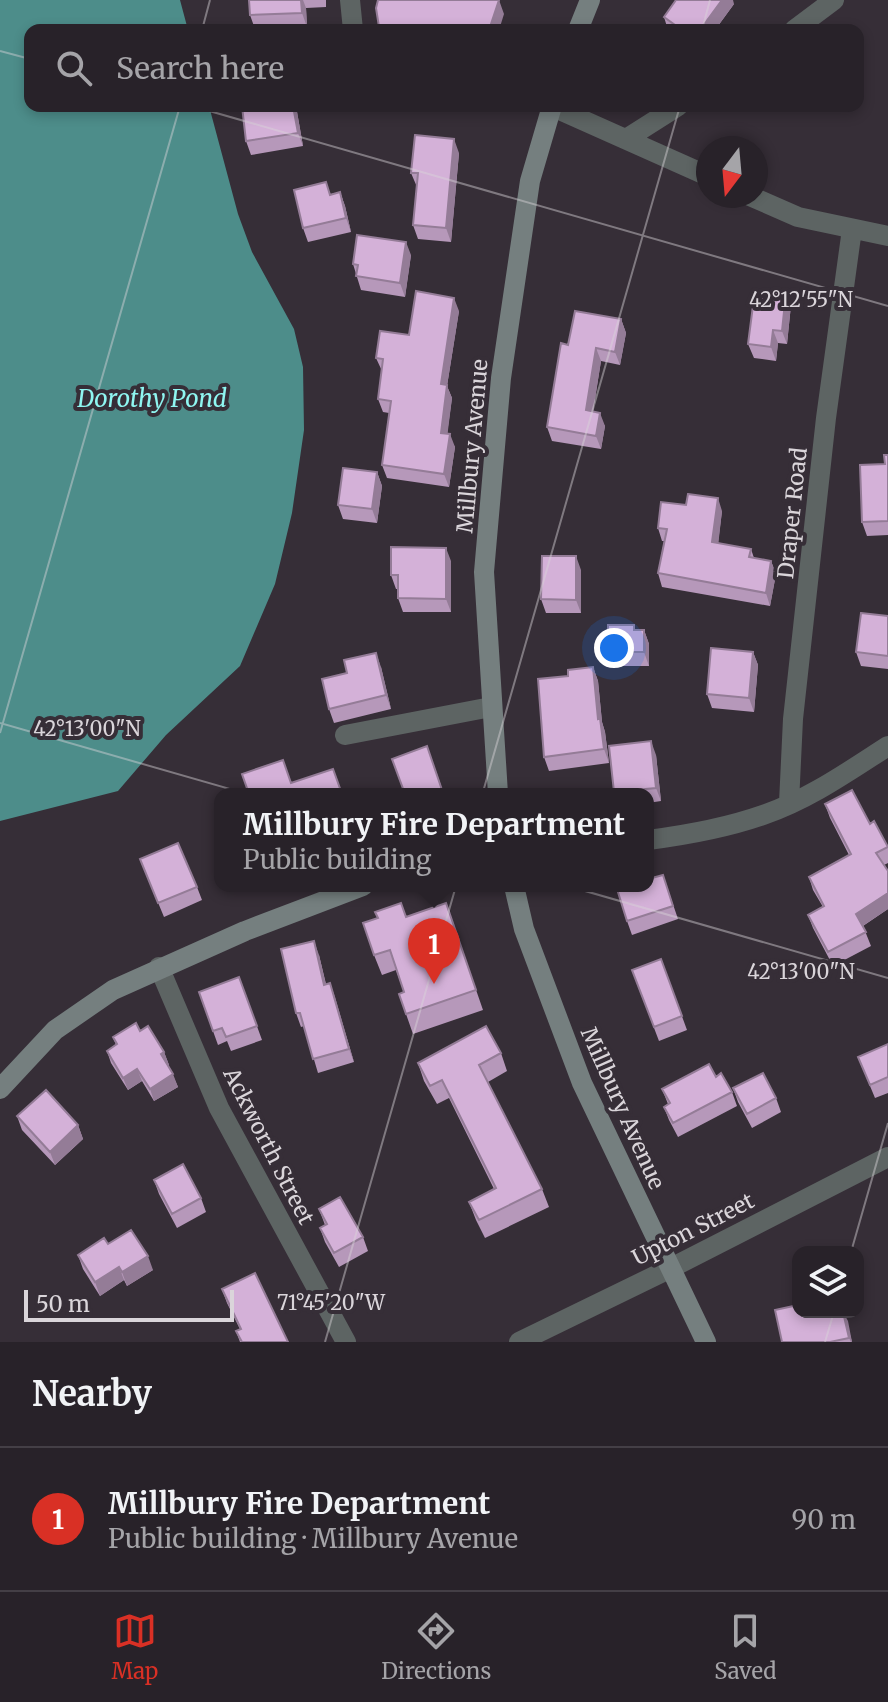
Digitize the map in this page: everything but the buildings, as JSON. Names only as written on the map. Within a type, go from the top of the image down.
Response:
[{"type":"main road","points":[[580,24],[590,0]]},
{"type":"main road","name":"Millbury Avenue","points":[[498,788],[484,572],[501,378],[530,181],[550,112]]},
{"type":"main road","points":[[0,1089],[65,1023],[113,990],[245,931],[347,892]]},
{"type":"main road","name":"Millbury Avenue","points":[[515,892],[524,929],[582,1083],[706,1342]]},
{"type":"street","points":[[350,0],[352,24]]},
{"type":"street","points":[[802,24],[834,0]]},
{"type":"street","points":[[565,112],[696,171]]},
{"type":"street","points":[[626,139],[669,112]]},
{"type":"street","points":[[768,204],[798,217],[888,236]]},
{"type":"street","name":"Draper Road","points":[[789,803],[793,719],[826,418],[852,229]]},
{"type":"street","points":[[345,735],[491,707]]},
{"type":"street","points":[[654,839],[699,833],[765,815],[830,782],[888,746]]},
{"type":"street","name":"Ackworth Street","points":[[159,967],[219,1108],[346,1342]]},
{"type":"street","name":"Upton Street","points":[[519,1342],[888,1157]]},
{"type":"water","name":"Dorothy Pond","points":[[0,0],[180,0],[186,24],[24,24],[24,112],[211,112],[238,214],[252,252],[294,329],[303,367],[304,430],[292,513],[275,584],[240,666],[166,735],[118,791],[0,821]]},
{"type":"place","name":"Millbury Fire Department","points":[[434,984]]}]
